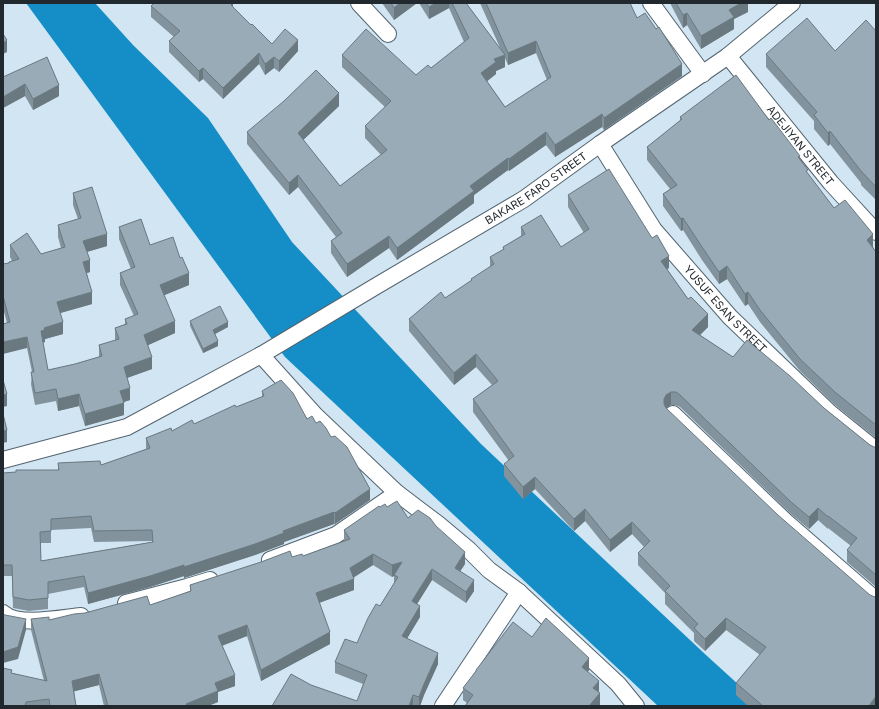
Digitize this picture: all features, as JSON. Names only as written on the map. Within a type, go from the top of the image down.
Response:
[{"type":"street","points":[[359,3],[388,34]]},
{"type":"street","points":[[651,3],[703,74]]},
{"type":"street","name":"BAKARE FARO STREET","points":[[3,460],[127,427],[264,354],[524,199],[600,144],[728,56],[792,3]]},
{"type":"street","name":"ADEJIYAN STREET","points":[[728,56],[831,183],[876,232]]},
{"type":"street","name":"YUSUF ESAN STREET","points":[[600,144],[654,230],[730,317],[830,413],[876,450]]},
{"type":"street","points":[[264,354],[315,414],[397,493],[438,524],[469,550],[489,570],[519,592],[618,684],[636,706]]},
{"type":"street","points":[[673,414],[785,521],[876,600]]},
{"type":"street","points":[[258,564],[336,535],[397,493]]},
{"type":"street","points":[[3,613],[7,616],[29,621],[83,615],[222,576]]},
{"type":"street","points":[[443,706],[519,592]]},
{"type":"water","points":[[26,3],[95,3],[133,45],[208,118],[292,242],[481,444],[762,706],[658,706],[285,357]]},
{"type":"building","points":[[154,3],[233,3],[231,5],[272,44],[285,29],[298,40],[279,61],[274,57],[265,64],[259,53],[223,88],[203,68],[199,71],[169,41],[180,31],[151,6]]},
{"type":"building","points":[[391,3],[400,3],[394,8]]},
{"type":"building","points":[[426,3],[436,3],[429,7]]},
{"type":"building","points":[[452,3],[466,3],[505,55],[494,59],[496,62],[481,73],[505,107],[551,77],[536,41],[508,53],[486,3],[630,3],[637,18],[645,13],[656,29],[659,27],[682,64],[604,118],[602,114],[555,145],[546,132],[470,186],[474,191],[397,248],[389,236],[347,264],[331,241],[342,233],[298,175],[289,183],[247,132],[284,101],[316,70],[339,93],[298,133],[340,186],[387,150],[365,126],[391,101],[342,55],[366,29],[416,75],[428,65],[431,68],[469,38]]},
{"type":"building","points":[[676,3],[741,3],[729,10],[734,17],[701,36],[687,13],[683,15]]},
{"type":"building","points":[[807,18],[835,51],[866,20],[876,31],[876,187],[861,171],[830,131],[828,133],[814,115],[817,112],[766,54]]},
{"type":"building","points":[[3,34],[7,40],[3,43]]},
{"type":"building","points":[[47,57],[59,85],[33,99],[25,84],[3,97],[3,77]]},
{"type":"building","points":[[736,75],[769,120],[771,118],[800,156],[798,157],[808,170],[806,171],[834,208],[845,200],[873,234],[867,240],[876,252],[876,425],[836,393],[800,359],[760,310],[748,292],[745,294],[727,266],[719,272],[683,218],[681,219],[663,194],[677,185],[647,147],[682,119],[680,117]]},
{"type":"building","points":[[609,169],[652,238],[657,235],[669,256],[661,261],[688,299],[691,297],[708,314],[692,330],[733,357],[747,340],[790,376],[824,408],[870,445],[876,447],[876,575],[847,550],[857,538],[818,508],[809,517],[791,502],[676,392],[671,392],[666,395],[664,399],[666,408],[778,515],[870,595],[876,597],[876,696],[869,706],[763,706],[736,683],[766,647],[726,618],[705,639],[694,628],[698,624],[665,591],[670,586],[638,553],[650,541],[632,522],[610,540],[585,509],[574,519],[535,477],[523,487],[504,464],[514,456],[473,399],[498,381],[476,354],[454,373],[409,319],[441,292],[445,298],[494,264],[490,257],[504,249],[503,247],[525,234],[521,227],[541,215],[561,247],[589,229],[568,195]]},
{"type":"building","points":[[92,187],[107,234],[83,241],[90,260],[83,262],[92,292],[57,302],[63,322],[44,328],[45,330],[41,331],[48,370],[102,356],[99,345],[119,339],[115,328],[127,324],[125,319],[138,314],[120,273],[135,267],[119,227],[141,219],[150,245],[173,237],[180,258],[182,257],[189,273],[160,285],[175,321],[144,335],[152,357],[124,367],[130,388],[120,391],[124,403],[85,414],[79,394],[58,399],[56,389],[35,393],[31,372],[34,372],[27,337],[3,342],[3,324],[10,322],[3,296],[3,264],[19,259],[10,245],[27,233],[41,254],[65,247],[58,225],[81,218],[73,193]]},
{"type":"building","points":[[220,306],[228,322],[213,330],[218,341],[203,349],[190,321]]},
{"type":"building","points":[[3,380],[7,394],[3,395]]},
{"type":"building","points":[[281,380],[293,393],[307,419],[312,416],[316,423],[320,421],[331,437],[335,436],[347,447],[370,489],[335,513],[334,512],[283,531],[284,533],[255,544],[184,567],[184,565],[88,593],[84,576],[48,582],[48,598],[29,600],[13,597],[12,565],[3,565],[3,473],[16,472],[16,470],[59,470],[58,463],[100,461],[101,465],[150,448],[146,438],[171,428],[172,431],[192,420],[194,424],[235,405],[236,407],[264,396],[262,391]],"holes":[[[91,516],[94,531],[152,530],[153,542],[41,561],[40,532],[51,531],[51,519]]]},
{"type":"building","points":[[3,414],[7,430],[3,431]]},
{"type":"building","points":[[397,501],[408,518],[418,510],[430,518],[436,526],[465,552],[455,568],[474,580],[466,592],[432,569],[412,601],[420,606],[402,636],[438,653],[419,697],[413,695],[409,706],[272,706],[291,674],[311,685],[357,701],[367,675],[335,662],[345,639],[357,643],[376,604],[380,606],[398,577],[394,575],[402,562],[392,565],[373,554],[350,568],[354,579],[316,593],[330,632],[261,670],[247,625],[218,636],[235,675],[215,683],[218,691],[186,704],[187,706],[108,706],[99,674],[72,681],[76,706],[50,706],[49,699],[26,702],[25,706],[3,706],[3,668],[12,670],[11,673],[47,681],[31,619],[49,617],[49,620],[85,613],[147,596],[150,605],[191,591],[190,585],[290,551],[292,557],[302,554],[303,556],[350,539],[344,530],[379,506],[380,507],[385,504],[387,507]]},
{"type":"building","points":[[3,614],[26,619],[18,647],[3,652]]},
{"type":"building","points":[[546,618],[589,658],[582,667],[599,681],[593,688],[600,693],[589,706],[465,706],[473,695],[463,688],[513,622],[532,637]]}]
